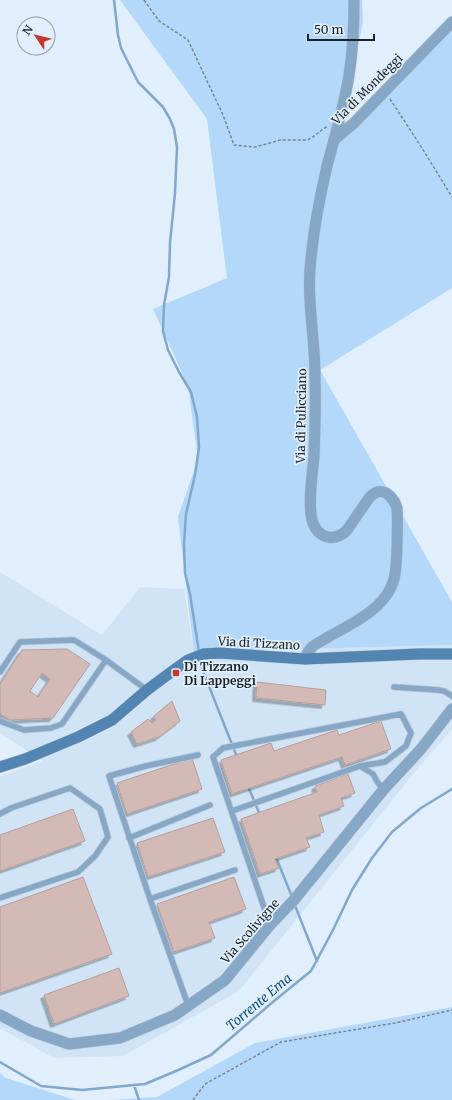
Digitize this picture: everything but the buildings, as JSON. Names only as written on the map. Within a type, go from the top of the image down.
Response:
[{"type":"main road","name":"Via di Tizzano","points":[[0,767],[25,759],[78,737],[112,720],[147,690],[179,666],[188,660],[199,656],[220,653],[305,659],[452,654]]},
{"type":"street","name":"Via di Pulicciano","points":[[305,659],[313,646],[354,623],[377,606],[389,592],[396,571],[397,508],[395,503],[388,495],[377,492],[368,498],[347,530],[338,537],[329,537],[322,534],[314,525],[311,507],[315,440],[316,375],[309,305],[309,273],[317,216],[345,96],[352,51],[354,0]]},
{"type":"street","name":"Via di Mondeggi","points":[[334,140],[354,123],[452,22]]},
{"type":"street","name":"Via Scolivigne","points":[[0,1015],[30,1031],[69,1044],[120,1038],[175,1015],[224,980],[294,900],[452,709]]},
{"type":"lane","points":[[0,672],[20,642],[74,640],[106,660],[147,690]]},
{"type":"lane","points":[[0,721],[24,730],[51,728],[62,724],[106,660]]},
{"type":"lane","points":[[394,688],[438,690],[444,691],[452,696]]},
{"type":"lane","points":[[232,811],[360,766],[385,762],[406,746],[411,733],[401,714],[223,748],[213,757],[270,926]]},
{"type":"lane","points":[[188,1006],[109,776],[146,766],[198,755]]},
{"type":"lane","points":[[360,766],[373,774],[384,790]]},
{"type":"lane","points":[[0,814],[11,808],[70,788],[100,809],[108,837],[95,856],[78,872],[0,898]]},
{"type":"lane","points":[[130,838],[210,805]]},
{"type":"lane","points":[[150,898],[235,870]]},
{"type":"path","points":[[144,0],[158,21],[188,40],[223,115],[234,145],[255,147],[281,140],[307,140],[311,139],[324,128],[334,124],[338,125]]},
{"type":"path","points":[[388,96],[452,197]]},
{"type":"path","points":[[193,1100],[204,1084],[281,1042],[395,1023],[452,1010]]},
{"type":"shaded area","points":[[120,0],[362,0],[363,21],[340,141],[388,96],[452,30],[452,288],[320,370],[452,602],[452,645],[194,652],[178,517],[198,459],[188,386],[153,309],[227,278],[207,119]]},
{"type":"shaded area","points":[[0,572],[102,635],[140,587],[184,589],[194,652],[452,645],[452,729],[414,773],[239,991],[123,1056],[54,1058],[0,1028],[0,776],[43,761],[0,733]]},
{"type":"shaded area","points":[[452,1007],[452,1100],[110,1100],[157,1097],[255,1043]]},
{"type":"shaded area","points":[[0,1073],[6,1078],[75,1100],[0,1100]]},
{"type":"waterway","points":[[114,0],[121,48],[138,82],[163,107],[170,119],[174,129],[177,147],[169,277],[164,305],[163,331],[168,350],[191,392],[197,417],[199,447],[195,475],[186,514],[184,544],[185,573],[190,594],[199,652]]},
{"type":"waterway","points":[[200,659],[201,666],[237,757]]},
{"type":"waterway","points":[[248,786],[260,815]]},
{"type":"waterway","name":"Torrente Ema","points":[[0,1062],[41,1086],[82,1090],[145,1084],[211,1055],[311,971],[352,890],[372,858],[392,832],[421,808],[452,789]]},
{"type":"waterway","points":[[276,857],[292,897]]},
{"type":"waterway","points":[[294,903],[317,961]]},
{"type":"waterway","points":[[134,1085],[139,1100]]},
{"type":"place","name":"Di Tizzano Di Lappeggi","points":[[176,673]]}]
